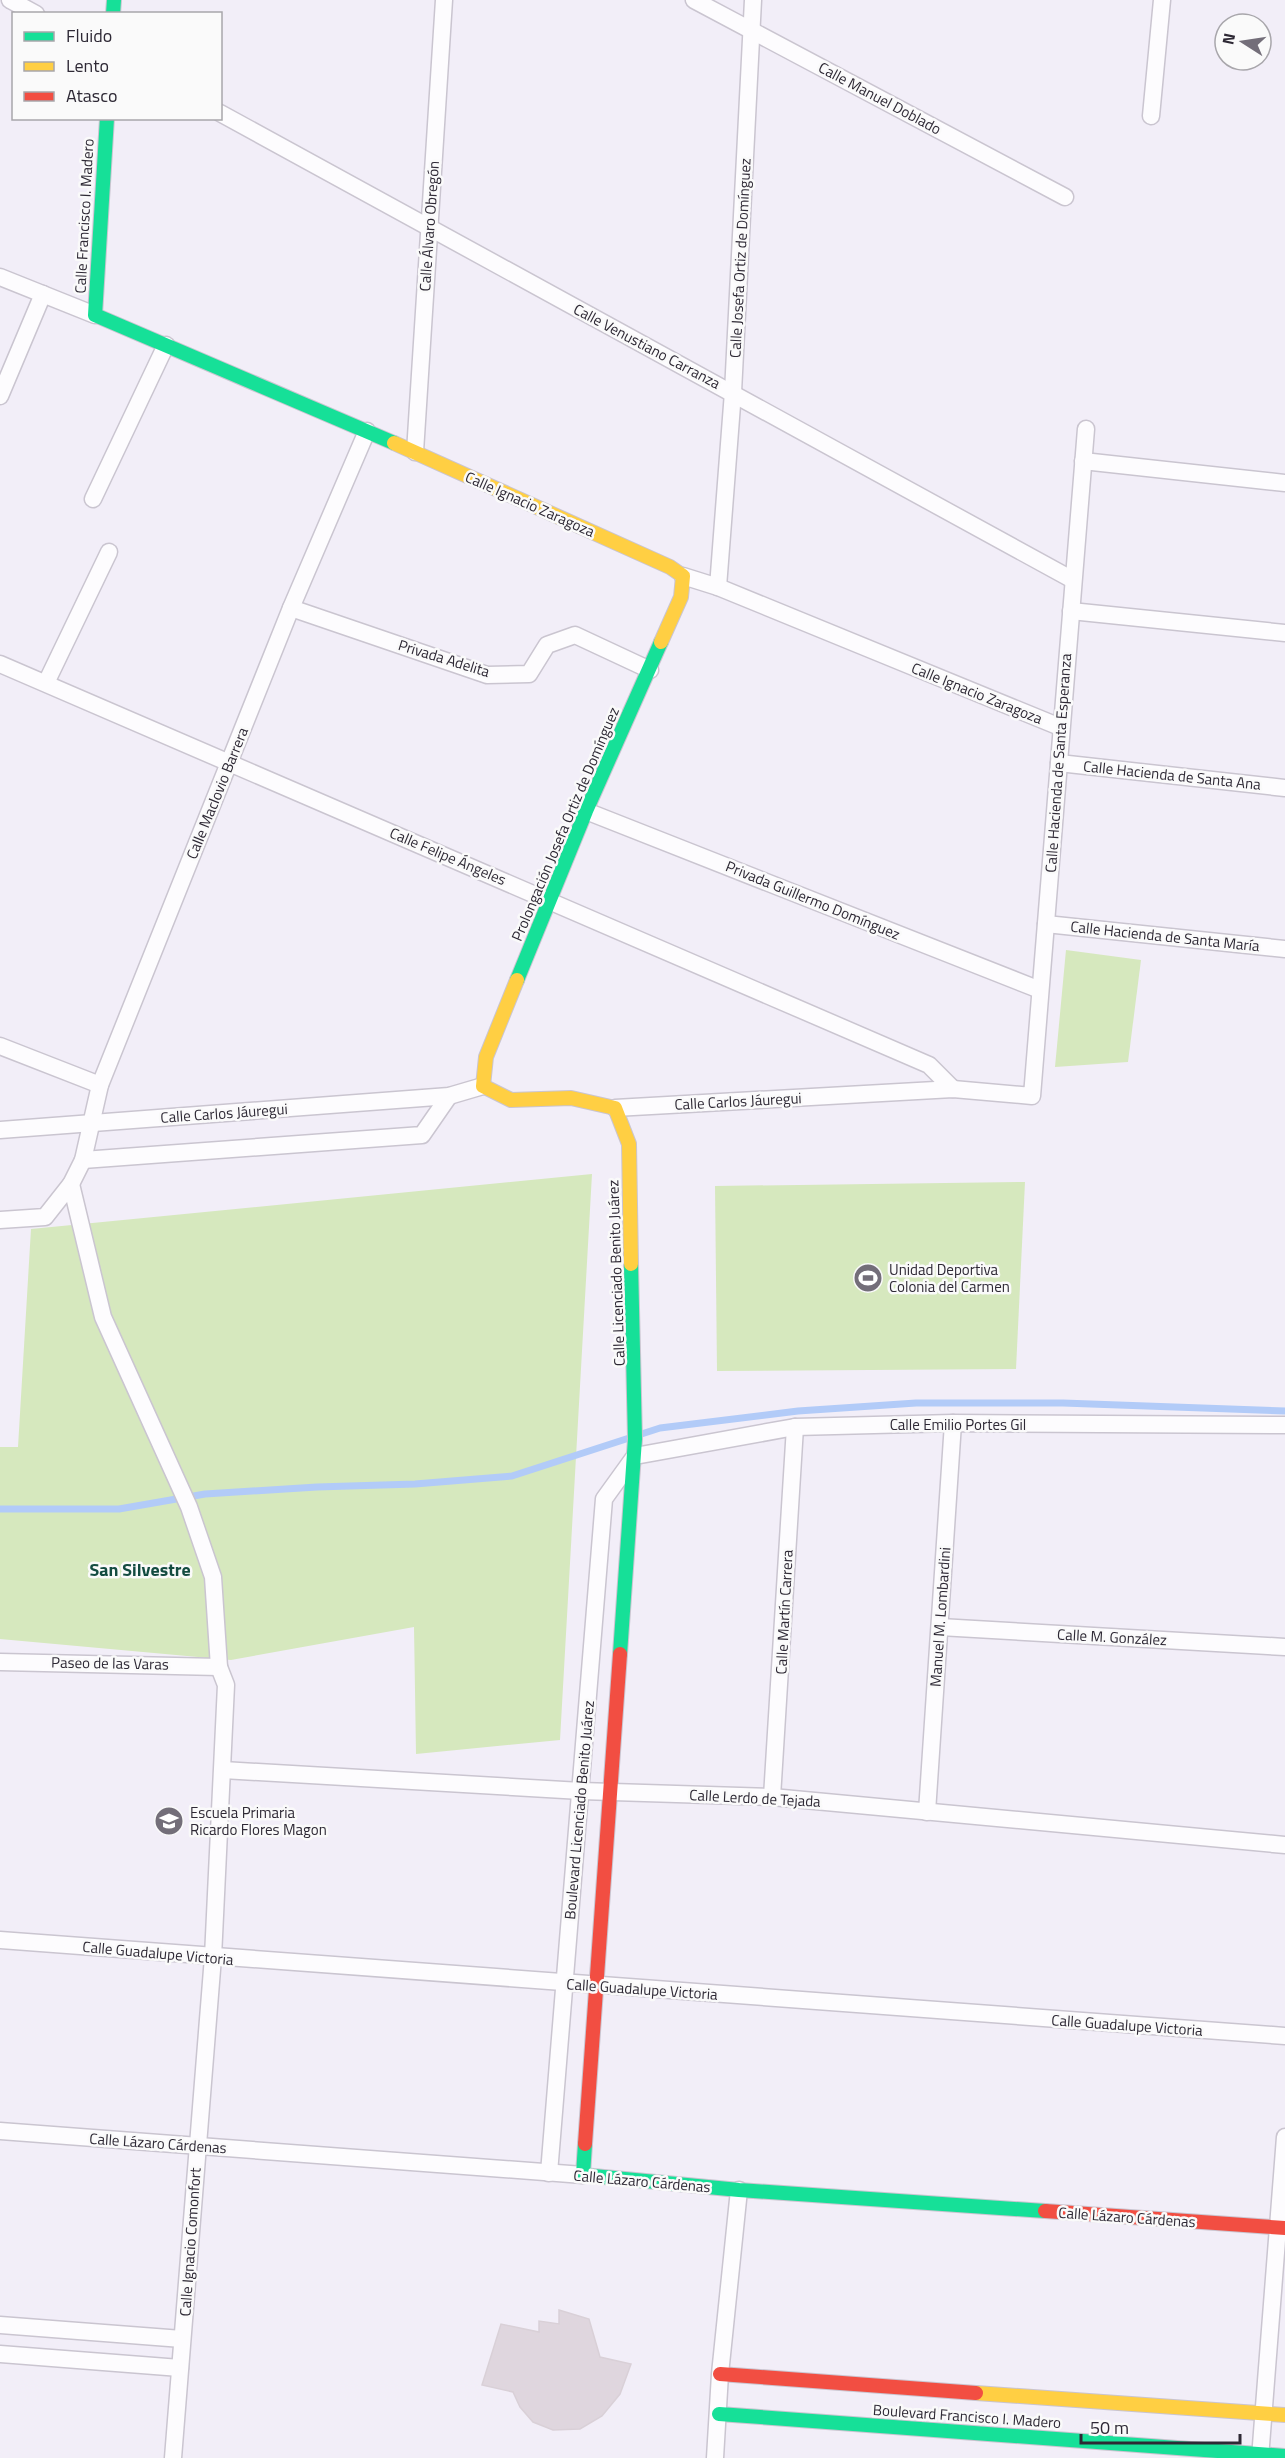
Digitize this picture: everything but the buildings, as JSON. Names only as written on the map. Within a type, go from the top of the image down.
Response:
[{"type":"street","points":[[10,0],[32,12]]},
{"type":"street","name":"Calle Álvaro Obregón","points":[[415,452],[444,0]]},
{"type":"street","name":"Calle Manuel Doblado","points":[[694,0],[1065,197]]},
{"type":"street","name":"Calle Josefa Ortiz de Domínguez","points":[[718,587],[733,392],[753,0]]},
{"type":"street","points":[[1150,116],[1162,0]]},
{"type":"street","name":"Calle Venustiano Carranza","points":[[222,114],[1073,580]]},
{"type":"street","name":"Calle Francisco I. Madero","points":[[95,315],[107,120]]},
{"type":"street","name":"Calle Ignacio Zaragoza","points":[[0,277],[95,315],[415,452],[670,567],[682,576],[718,587],[1060,727]]},
{"type":"street","points":[[0,396],[43,294]]},
{"type":"street","points":[[93,499],[166,345]]},
{"type":"street","name":"Calle Hacienda de Santa Esperanza","points":[[1032,1096],[1059,764],[1060,727],[1086,429]]},
{"type":"street","name":"Calle Maclovio Barrera","points":[[0,1220],[45,1217],[71,1184],[83,1160],[99,1085],[291,608],[367,431]]},
{"type":"street","points":[[1083,461],[1285,483]]},
{"type":"street","points":[[46,683],[108,552]]},
{"type":"street","name":"Prolongación Josefa Ortiz de Domínguez","points":[[483,1086],[486,1057],[586,811],[681,597],[682,576]]},
{"type":"street","name":"Privada Adelita","points":[[291,608],[487,675],[529,674],[547,645],[575,635],[650,670]]},
{"type":"street","points":[[1071,611],[1285,633]]},
{"type":"street","name":"Calle Felipe Ángeles","points":[[0,664],[550,899],[929,1065],[953,1089]]},
{"type":"street","name":"Calle Hacienda de Santa Ana","points":[[1059,764],[1285,788]]},
{"type":"street","name":"Privada Guillermo Domínguez","points":[[586,811],[1040,990]]},
{"type":"street","name":"Calle Hacienda de Santa María","points":[[1046,924],[1285,949]]},
{"type":"street","points":[[0,1046],[99,1085]]},
{"type":"street","name":"Calle Carlos Jáuregui","points":[[0,1130],[449,1096],[483,1086],[511,1100],[571,1098],[615,1108],[953,1089],[1032,1096]]},
{"type":"street","points":[[83,1160],[422,1135],[449,1096]]},
{"type":"street","name":"Calle Licenciado Benito Juárez","points":[[615,1108],[629,1144],[636,1400],[635,1448]]},
{"type":"street","name":"Calle Ignacio Comonfort","points":[[71,1184],[103,1317],[189,1507],[213,1577],[219,1667],[226,1685],[213,1958],[173,2458]]},
{"type":"street","name":"Calle Emilio Portes Gil","points":[[635,1448],[795,1426],[953,1422],[1285,1425]]},
{"type":"street","name":"Manuel M. Lombardini","points":[[927,1812],[953,1422]]},
{"type":"street","name":"Calle Martín Carrera","points":[[772,1797],[795,1426]]},
{"type":"street","name":"Boulevard Licenciado Benito Juárez","points":[[549,2173],[604,1499],[635,1448]]},
{"type":"street","name":"Boulevard Licenciado Benito Juárez","points":[[583,2175],[635,1448]]},
{"type":"street","name":"Calle M. González","points":[[940,1627],[1285,1647]]},
{"type":"street","name":"Paseo de las Varas","points":[[0,1662],[219,1667]]},
{"type":"street","name":"Calle Lerdo de Tejada","points":[[223,1770],[581,1791],[772,1797],[1285,1845]]},
{"type":"street","name":"Calle Guadalupe Victoria","points":[[0,1940],[213,1958],[1285,2036]]},
{"type":"street","name":"Calle Lázaro Cárdenas","points":[[0,2131],[583,2175],[739,2190],[1282,2228]]},
{"type":"street","points":[[1260,2456],[1282,2228],[1285,2137]]},
{"type":"street","points":[[716,2458],[720,2374],[739,2190]]},
{"type":"street","points":[[0,2325],[182,2339]]},
{"type":"street","points":[[0,2354],[180,2368]]},
{"type":"street","name":"Boulevard Francisco I. Madero","points":[[720,2374],[1285,2415]]},
{"type":"street","name":"Boulevard Francisco I. Madero","points":[[719,2414],[1260,2456],[1285,2456]]},
{"type":"green space","points":[[1066,950],[1141,960],[1128,1062],[1055,1067]]},
{"type":"green space","points":[[592,1174],[560,1740],[416,1754],[414,1627],[231,1660],[0,1639],[0,1447],[18,1447],[31,1229]]},
{"type":"green space","name":"Unidad Deportiva Colonia del Carmen","points":[[1025,1182],[1016,1369],[717,1371],[715,1186]]},
{"type":"waterway","points":[[0,1509],[119,1509],[205,1494],[415,1484],[512,1476],[660,1428],[798,1411],[916,1403],[1063,1403],[1285,1411]]},
{"type":"traffic: fast","points":[[113,12],[114,0]]},
{"type":"traffic: fast","points":[[107,120],[95,315],[394,443]]},
{"type":"traffic: fast","points":[[517,980],[586,811],[661,642]]},
{"type":"traffic: fast","points":[[620,1654],[635,1439],[631,1264]]},
{"type":"traffic: fast","points":[[585,2144],[583,2175],[739,2190],[1045,2211]]},
{"type":"traffic: fast","points":[[719,2414],[1285,2456]]},
{"type":"traffic: slow","points":[[394,443],[670,567],[683,576],[681,597],[661,642]]},
{"type":"traffic: slow","points":[[517,980],[486,1057],[483,1086],[511,1100],[571,1098],[615,1108],[629,1144],[631,1264]]},
{"type":"traffic: slow","points":[[976,2393],[1285,2415]]},
{"type":"traffic: jam","points":[[585,2144],[620,1654]]},
{"type":"traffic: jam","points":[[1045,2211],[1285,2228]]},
{"type":"traffic: jam","points":[[720,2374],[976,2393]]},
{"type":"place","name":"Unidad Deportiva Colonia del Carmen","points":[[868,1278]]},
{"type":"place","name":"Escuela Primaria Ricardo Flores Magon","points":[[169,1821]]},
{"type":"district","name":"San Silvestre","points":[[140,1569]]}]
